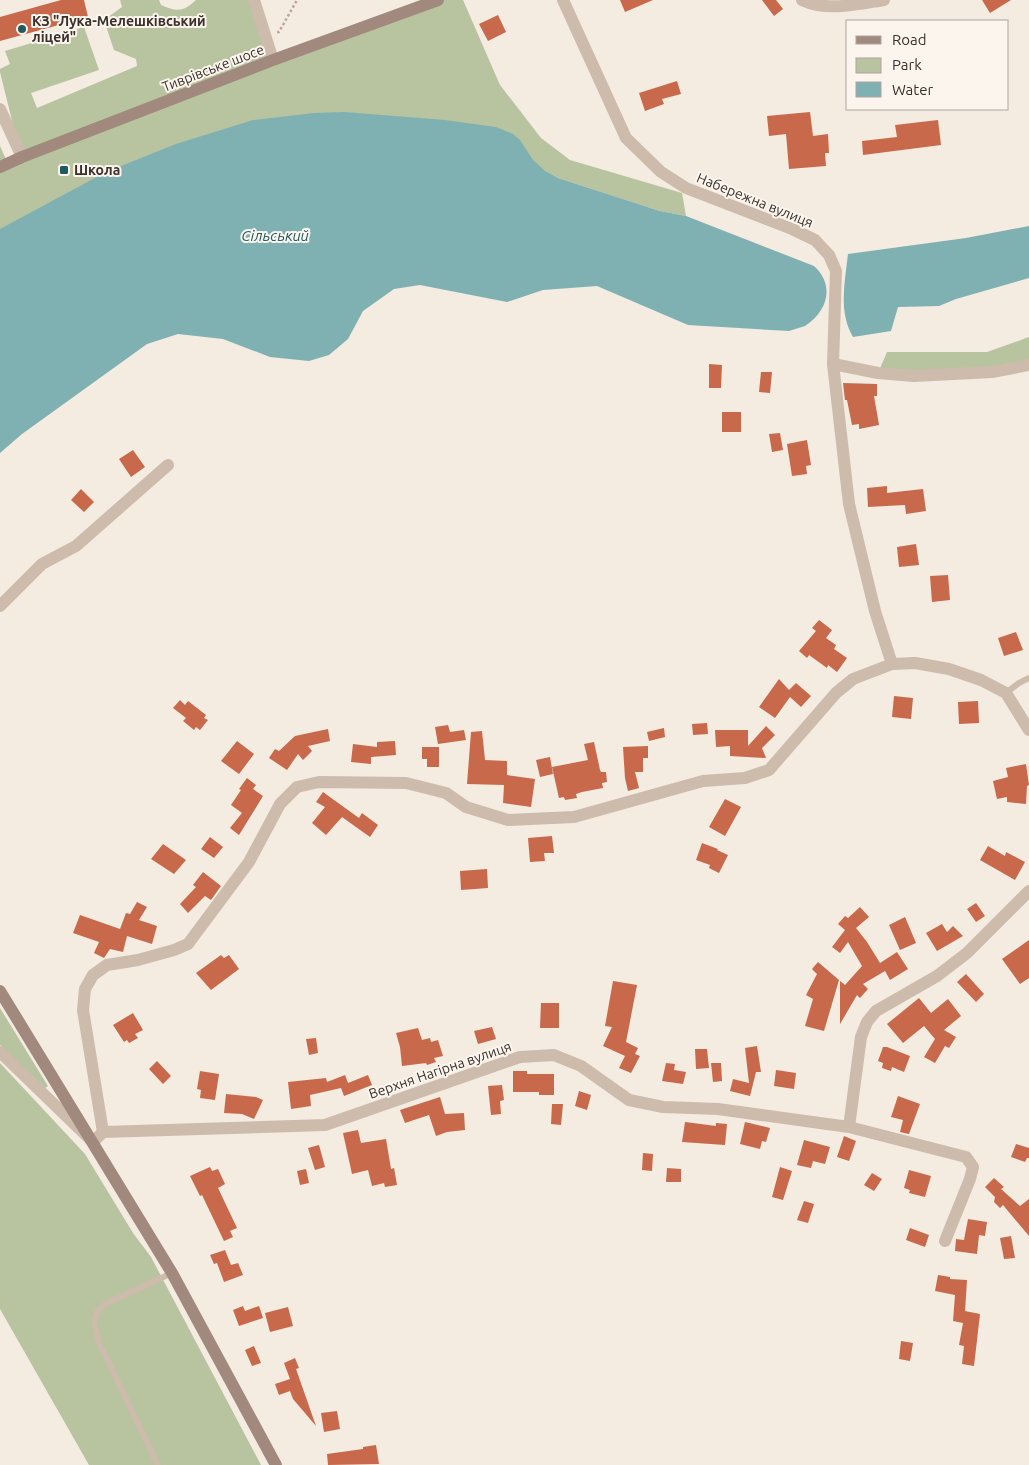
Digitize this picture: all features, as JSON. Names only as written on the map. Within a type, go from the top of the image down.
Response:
[{"type":"main road","name":"Тиврівське шосе","points":[[0,168],[22,157],[273,60],[438,0]]},
{"type":"main road","points":[[0,991],[172,1273],[276,1465]]},
{"type":"street","points":[[254,0],[273,60]]},
{"type":"street","name":"Набережна вулиця","points":[[563,0],[626,138],[661,172],[686,188],[815,240],[829,255],[836,271],[833,364],[849,504],[875,611],[892,664]]},
{"type":"street","points":[[802,0],[819,5],[833,6],[884,0]]},
{"type":"street","points":[[0,109],[22,157]]},
{"type":"street","points":[[833,364],[914,376],[992,372],[1029,365]]},
{"type":"street","points":[[0,606],[42,564],[76,546],[168,465]]},
{"type":"street","points":[[0,1052],[93,1142],[103,1132],[83,1010],[85,988],[92,975],[107,964],[138,960],[188,944],[249,862],[280,804],[297,787],[319,782],[406,783],[446,793],[466,807],[508,820],[574,817],[703,781],[745,778],[769,770],[836,693],[853,679],[892,664],[915,664],[949,669],[981,680],[1006,693],[1029,730]]},
{"type":"street","points":[[849,1127],[861,1037],[867,1022],[876,1011],[937,976],[967,953],[1029,891]]},
{"type":"street","name":"Верхня Нагірна вулиця","points":[[103,1132],[325,1125],[520,1057],[554,1054],[581,1066],[629,1100],[663,1107],[718,1109],[849,1127],[966,1157],[973,1167],[945,1241]]},
{"type":"lane","points":[[1006,693],[1020,682],[1029,678]]},
{"type":"lane","points":[[158,1465],[134,1412],[98,1343],[94,1321],[98,1312],[105,1304],[172,1273]]},
{"type":"path","points":[[266,37],[280,32],[297,0]]},
{"type":"green space","points":[[120,0],[159,0],[161,5],[180,10],[196,0],[254,0],[273,60],[438,0],[463,0],[500,85],[541,138],[570,160],[682,193],[686,216],[660,211],[558,178],[544,170],[0,240],[0,146],[8,164],[21,157],[0,72],[0,69],[10,64],[5,51],[84,27],[99,70],[31,93],[37,108],[137,66],[136,59],[114,50],[104,20],[122,7]]},
{"type":"green space","points":[[1029,337],[1029,365],[878,373],[887,352],[987,352]]},
{"type":"green space","points":[[0,1008],[48,1086],[44,1089],[0,1045]]},
{"type":"green space","points":[[0,1063],[85,1154],[133,1233],[151,1257],[261,1465],[89,1465],[0,1309]]},
{"type":"water","name":"Сільський","points":[[344,112],[445,120],[496,127],[513,134],[520,140],[533,160],[544,170],[558,178],[660,211],[686,216],[814,266],[821,273],[825,281],[826,298],[819,313],[813,320],[805,326],[789,331],[688,325],[597,286],[543,290],[507,302],[420,285],[394,289],[363,311],[348,339],[329,355],[309,361],[270,357],[223,339],[178,334],[147,344],[22,434],[0,453],[0,229],[106,172],[176,144],[253,120],[314,113]]},
{"type":"water","points":[[1029,226],[1029,278],[956,299],[939,306],[898,307],[891,331],[853,337],[845,317],[844,307],[844,286],[848,254],[966,238]]},
{"type":"building","name":"КЗ \"Лука-Мелешківський ліцей\"","points":[[61,0],[84,0],[88,17],[0,41],[0,17]]},
{"type":"building","points":[[620,0],[653,0],[625,12]]},
{"type":"building","points":[[762,0],[776,0],[783,9],[774,16]]},
{"type":"building","points":[[982,0],[1011,0],[990,13]]},
{"type":"building","points":[[498,15],[506,32],[488,41],[479,24]]},
{"type":"building","points":[[677,81],[681,94],[662,99],[664,104],[645,111],[639,93]]},
{"type":"building","points":[[810,112],[813,136],[828,134],[829,153],[825,153],[826,166],[789,169],[786,134],[769,136],[767,116]]},
{"type":"building","points":[[938,120],[941,145],[863,155],[862,141],[897,137],[895,125]]},
{"type":"building","points":[[709,364],[722,365],[721,388],[709,388]]},
{"type":"building","points":[[761,372],[772,372],[770,393],[759,392]]},
{"type":"building","points":[[843,383],[877,384],[877,396],[874,396],[879,425],[859,429],[859,424],[852,425],[847,400],[845,400]]},
{"type":"building","points":[[722,412],[741,412],[741,432],[722,432]]},
{"type":"building","points":[[780,433],[783,450],[772,452],[769,434]]},
{"type":"building","points":[[807,440],[811,465],[806,466],[807,474],[792,476],[787,444]]},
{"type":"building","points":[[133,450],[145,467],[131,477],[119,459]]},
{"type":"building","points":[[887,486],[887,493],[923,489],[926,511],[906,514],[905,505],[868,507],[867,488]]},
{"type":"building","points":[[81,489],[94,502],[84,512],[71,500]]},
{"type":"building","points":[[916,544],[919,565],[899,567],[897,547]]},
{"type":"building","points":[[948,575],[950,600],[932,602],[930,576]]},
{"type":"building","points":[[819,620],[832,630],[826,638],[836,645],[834,649],[847,658],[837,672],[828,665],[827,668],[809,655],[807,658],[799,651],[816,631],[812,628]]},
{"type":"building","points":[[1016,632],[1023,650],[1004,656],[998,638]]},
{"type":"building","points":[[779,679],[789,690],[796,683],[811,696],[801,707],[790,697],[775,718],[759,707]]},
{"type":"building","points":[[894,696],[913,698],[911,719],[892,717]]},
{"type":"building","points":[[180,700],[185,705],[188,701],[206,715],[204,718],[208,720],[200,730],[196,727],[194,730],[183,721],[186,718],[173,708]]},
{"type":"building","points":[[978,701],[979,723],[959,724],[958,702]]},
{"type":"building","points":[[707,723],[708,734],[693,735],[692,724]]},
{"type":"building","points":[[448,725],[450,732],[464,730],[466,740],[438,744],[435,727]]},
{"type":"building","points":[[766,726],[775,735],[762,748],[766,758],[730,756],[730,746],[716,747],[715,730],[748,730],[748,746]]},
{"type":"building","points":[[664,728],[665,737],[649,741],[647,732]]},
{"type":"building","points":[[328,729],[330,741],[308,746],[312,751],[303,760],[298,754],[287,770],[269,758],[275,749],[279,751],[295,736]]},
{"type":"building","points":[[482,731],[485,760],[507,761],[507,775],[535,779],[531,807],[503,803],[504,785],[467,784],[471,732]]},
{"type":"building","points":[[237,741],[254,754],[239,774],[221,761]]},
{"type":"building","points":[[395,741],[396,755],[371,757],[371,764],[351,762],[353,744],[377,747],[377,742]]},
{"type":"building","points":[[594,742],[600,770],[601,772],[606,772],[607,782],[602,783],[603,788],[576,794],[577,798],[565,800],[564,797],[559,798],[552,767],[588,760],[584,744]]},
{"type":"building","points":[[648,746],[648,758],[643,758],[643,772],[635,772],[639,788],[628,791],[625,778],[623,747]]},
{"type":"building","points":[[422,747],[439,747],[439,767],[427,767],[427,759],[422,759]]},
{"type":"building","points":[[550,757],[553,774],[540,777],[536,760]]},
{"type":"building","points":[[1026,764],[1029,785],[1027,786],[1026,804],[1007,802],[1007,797],[997,799],[993,781],[1008,777],[1006,768]]},
{"type":"building","points":[[247,778],[256,785],[253,789],[263,796],[239,835],[230,828],[242,813],[231,805]]},
{"type":"building","points":[[323,792],[359,818],[362,813],[378,825],[370,837],[342,817],[326,835],[312,823],[325,807],[316,802]]},
{"type":"building","points":[[725,799],[741,807],[725,836],[709,827]]},
{"type":"building","points":[[552,836],[554,853],[544,853],[545,861],[530,862],[528,838]]},
{"type":"building","points":[[210,837],[223,847],[214,858],[201,849]]},
{"type":"building","points":[[702,843],[728,855],[719,873],[709,868],[710,865],[696,860]]},
{"type":"building","points":[[163,844],[186,860],[174,874],[151,859]]},
{"type":"building","points":[[988,846],[1005,856],[1006,852],[1025,862],[1015,880],[980,860]]},
{"type":"building","points":[[487,869],[488,888],[461,890],[460,871]]},
{"type":"building","points":[[203,872],[221,886],[211,900],[205,896],[188,913],[180,904],[196,887],[193,885]]},
{"type":"building","points":[[137,902],[147,907],[139,920],[157,926],[152,944],[127,936],[123,952],[110,949],[104,958],[94,953],[99,942],[73,933],[80,915],[120,929],[126,913],[130,914]]},
{"type":"building","points":[[976,903],[985,916],[976,922],[967,909]]},
{"type":"building","points":[[860,907],[869,917],[856,928],[880,963],[897,952],[908,969],[890,980],[885,971],[863,984],[868,989],[860,998],[857,995],[840,1024],[840,981],[845,985],[862,966],[848,942],[840,953],[832,947],[845,930],[838,924],[845,916],[848,918]]},
{"type":"building","points":[[905,917],[916,943],[900,950],[889,925]]},
{"type":"building","points":[[942,924],[947,932],[953,926],[963,936],[937,951],[926,933]]},
{"type":"building","points":[[1029,940],[1029,978],[1020,984],[1002,959]]},
{"type":"building","points":[[221,955],[224,958],[229,955],[239,969],[211,990],[196,973]]},
{"type":"building","points":[[818,962],[839,980],[824,1031],[805,1026],[813,999],[806,995],[817,974],[812,969]]},
{"type":"building","points":[[966,974],[984,994],[976,1002],[957,982]]},
{"type":"building","points":[[613,981],[637,985],[626,1042],[638,1048],[635,1054],[640,1056],[631,1073],[619,1068],[625,1056],[603,1046],[612,1027],[605,1026]]},
{"type":"building","points":[[919,998],[931,1013],[948,999],[961,1016],[944,1030],[956,1037],[949,1048],[945,1046],[935,1063],[924,1057],[935,1039],[924,1026],[903,1043],[887,1024]]},
{"type":"building","points":[[541,1003],[559,1003],[559,1028],[540,1028]]},
{"type":"building","points":[[133,1013],[143,1030],[135,1034],[138,1038],[129,1043],[127,1040],[124,1042],[113,1025]]},
{"type":"building","points":[[492,1027],[496,1039],[478,1044],[474,1031]]},
{"type":"building","points":[[418,1028],[422,1040],[430,1038],[431,1042],[438,1040],[443,1056],[434,1058],[436,1062],[427,1065],[426,1063],[402,1066],[396,1033]]},
{"type":"building","points":[[316,1038],[318,1053],[309,1055],[306,1039]]},
{"type":"building","points":[[757,1046],[761,1072],[756,1072],[750,1096],[730,1091],[733,1079],[749,1083],[745,1048]]},
{"type":"building","points":[[883,1047],[910,1056],[904,1072],[892,1067],[891,1071],[882,1068],[883,1063],[878,1061]]},
{"type":"building","points":[[695,1049],[707,1049],[709,1068],[696,1069]]},
{"type":"building","points":[[157,1061],[171,1076],[163,1084],[149,1069]]},
{"type":"building","points":[[666,1063],[675,1064],[674,1070],[686,1072],[683,1084],[662,1081]]},
{"type":"building","points":[[711,1063],[721,1063],[722,1081],[713,1082]]},
{"type":"building","points":[[776,1070],[796,1073],[794,1089],[774,1086]]},
{"type":"building","points":[[200,1071],[219,1074],[215,1100],[200,1098],[201,1090],[197,1089]]},
{"type":"building","points":[[513,1071],[527,1071],[527,1074],[554,1074],[554,1095],[539,1095],[539,1092],[513,1092]]},
{"type":"building","points":[[345,1075],[348,1083],[368,1075],[372,1085],[344,1096],[341,1088],[310,1095],[311,1106],[291,1109],[288,1082],[326,1078],[327,1082]]},
{"type":"building","points":[[502,1085],[504,1100],[500,1101],[501,1114],[491,1115],[488,1086]]},
{"type":"building","points":[[579,1091],[591,1095],[587,1110],[575,1106]]},
{"type":"building","points":[[226,1094],[256,1097],[263,1100],[254,1119],[242,1114],[224,1113]]},
{"type":"building","points":[[898,1096],[920,1104],[909,1134],[900,1132],[903,1120],[891,1117]]},
{"type":"building","points":[[440,1097],[445,1114],[464,1113],[465,1130],[447,1132],[436,1136],[429,1115],[405,1123],[400,1110]]},
{"type":"building","points":[[552,1104],[563,1104],[561,1125],[551,1124]]},
{"type":"building","points":[[685,1122],[716,1126],[716,1123],[727,1124],[725,1145],[682,1142]]},
{"type":"building","points":[[745,1122],[770,1128],[766,1142],[762,1141],[760,1149],[740,1144]]},
{"type":"building","points":[[358,1130],[361,1143],[386,1139],[391,1169],[394,1168],[397,1185],[385,1187],[384,1183],[372,1186],[368,1170],[352,1174],[343,1133]]},
{"type":"building","points":[[844,1136],[856,1141],[849,1161],[837,1157]]},
{"type":"building","points":[[804,1140],[830,1147],[825,1164],[813,1161],[811,1168],[797,1165]]},
{"type":"building","points":[[1016,1144],[1029,1148],[1029,1158],[1025,1162],[1011,1157]]},
{"type":"building","points":[[319,1145],[325,1167],[315,1170],[308,1148]]},
{"type":"building","points":[[643,1153],[653,1154],[652,1171],[642,1170]]},
{"type":"building","points":[[210,1167],[212,1171],[218,1169],[225,1184],[218,1188],[237,1228],[230,1231],[233,1237],[224,1241],[202,1195],[200,1196],[190,1176]]},
{"type":"building","points":[[780,1167],[792,1171],[783,1200],[772,1197]]},
{"type":"building","points":[[667,1168],[681,1169],[681,1182],[666,1182]]},
{"type":"building","points":[[306,1169],[309,1183],[300,1185],[297,1171]]},
{"type":"building","points":[[909,1170],[931,1176],[925,1197],[909,1193],[910,1190],[904,1188]]},
{"type":"building","points":[[872,1173],[882,1179],[874,1191],[864,1185]]},
{"type":"building","points":[[994,1178],[1004,1187],[1001,1189],[1020,1206],[1029,1199],[1029,1236],[1003,1205],[1000,1208],[994,1202],[995,1197],[985,1187]]},
{"type":"building","points":[[804,1201],[814,1204],[808,1223],[797,1220]]},
{"type":"building","points":[[968,1219],[987,1222],[985,1236],[979,1235],[977,1254],[955,1251],[956,1239],[964,1240]]},
{"type":"building","points":[[910,1228],[929,1235],[925,1247],[906,1240]]},
{"type":"building","points":[[1011,1236],[1015,1258],[1004,1259],[1000,1238]]},
{"type":"building","points":[[225,1250],[231,1265],[238,1263],[243,1275],[224,1282],[217,1263],[214,1264],[210,1255]]},
{"type":"building","points":[[938,1275],[950,1277],[950,1279],[967,1280],[965,1311],[980,1314],[974,1366],[962,1364],[964,1346],[959,1345],[963,1323],[953,1321],[955,1295],[935,1291]]},
{"type":"building","points":[[243,1306],[245,1311],[259,1306],[263,1318],[239,1326],[233,1310]]},
{"type":"building","points":[[288,1307],[293,1326],[270,1332],[265,1313]]},
{"type":"building","points":[[901,1341],[913,1343],[910,1361],[899,1359]]},
{"type":"building","points":[[254,1346],[261,1363],[252,1366],[245,1350]]},
{"type":"building","points":[[295,1358],[299,1368],[296,1369],[316,1426],[293,1399],[290,1391],[279,1395],[275,1384],[290,1379],[284,1363]]},
{"type":"building","points":[[337,1411],[340,1429],[324,1432],[321,1413]]},
{"type":"building","points":[[376,1445],[379,1464],[328,1465],[327,1454],[363,1449],[363,1447]]},
{"type":"place","name":"КЗ \"Лука-Мелешківський ліцей\"","points":[[22,29]]},
{"type":"place","name":"Школа","points":[[64,170]]}]
